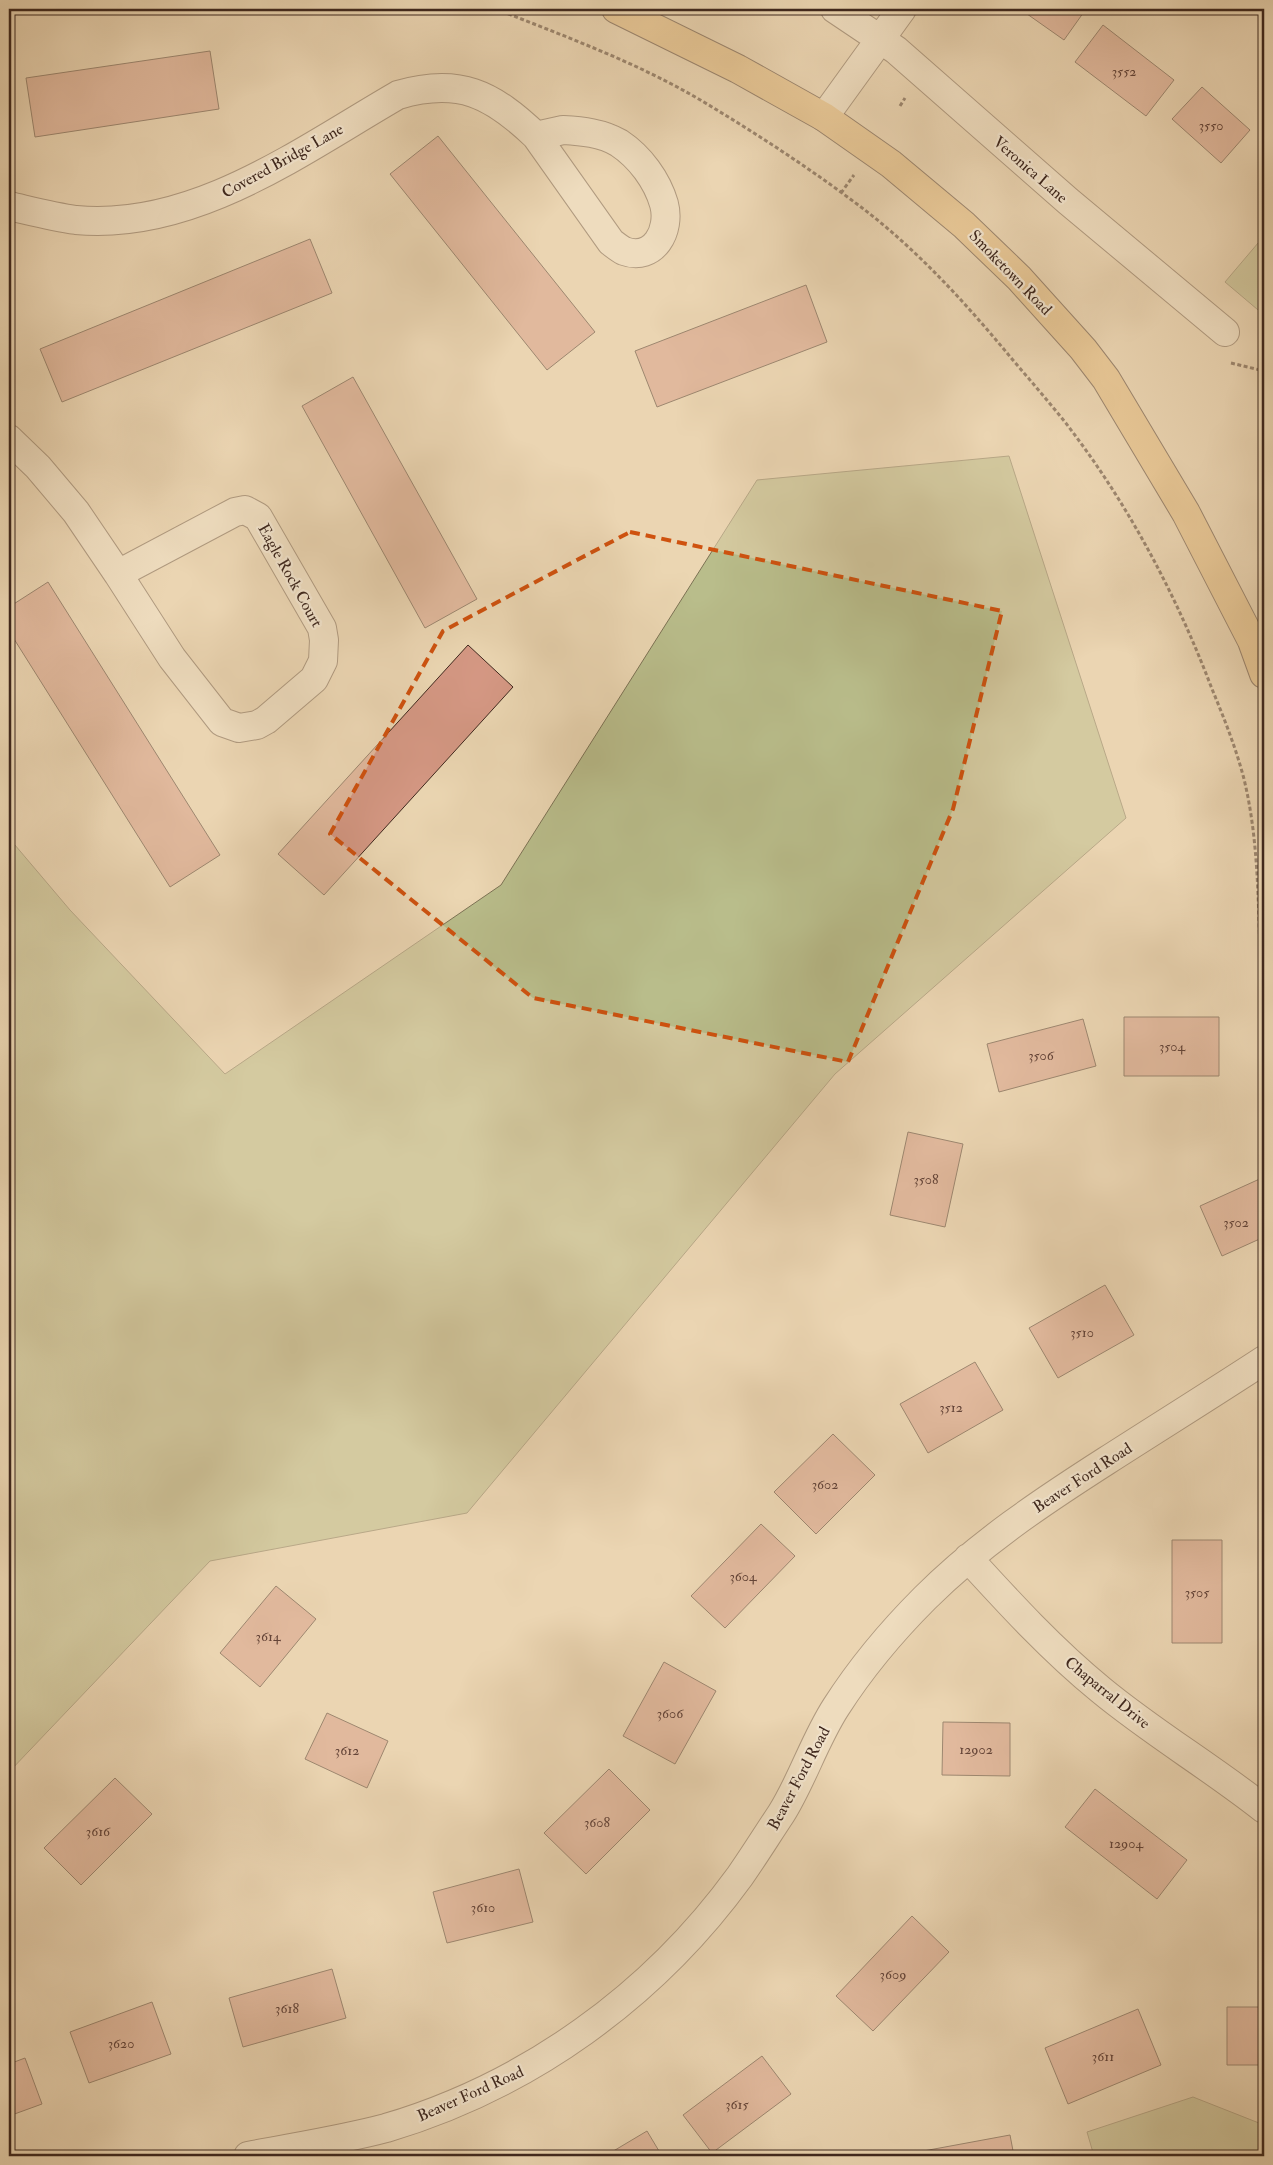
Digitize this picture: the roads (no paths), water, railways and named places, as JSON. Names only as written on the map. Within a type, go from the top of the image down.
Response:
[{"type":"main road","name":"Smoketown Road","points":[[616,9],[738,69],[824,117],[891,164],[964,225],[1019,278],[1083,349],[1106,379],[1186,513],[1252,641],[1264,674]]},
{"type":"street","name":"Veronica Lane","points":[[835,9],[881,38],[1068,201],[1225,332]]},
{"type":"street","points":[[824,117],[902,9]]},
{"type":"street","name":"Covered Bridge Lane","points":[[9,206],[76,220],[126,219],[175,210],[222,194],[249,181],[398,95],[421,88],[457,88],[486,96],[519,120],[536,136],[611,242],[624,251],[640,252],[652,247],[662,237],[666,226],[664,205],[653,179],[636,156],[617,142],[591,132],[563,130],[536,136]]},
{"type":"street","name":"Eagle Rock Court","points":[[9,439],[38,467],[76,512],[172,658],[222,722],[239,728],[257,725],[266,720],[314,679],[323,661],[324,640],[322,628],[258,517],[245,510],[235,512],[118,574]]},
{"type":"street","name":"Beaver Ford Road","points":[[248,2156],[384,2128],[436,2111],[504,2081],[567,2045],[624,2002],[690,1937],[739,1877],[784,1810],[835,1708],[872,1658],[924,1599],[968,1558],[1032,1509],[1264,1360]]},
{"type":"street","name":"Chaparral Drive","points":[[968,1558],[1032,1627],[1101,1690],[1176,1746],[1223,1777],[1264,1809]]}]
